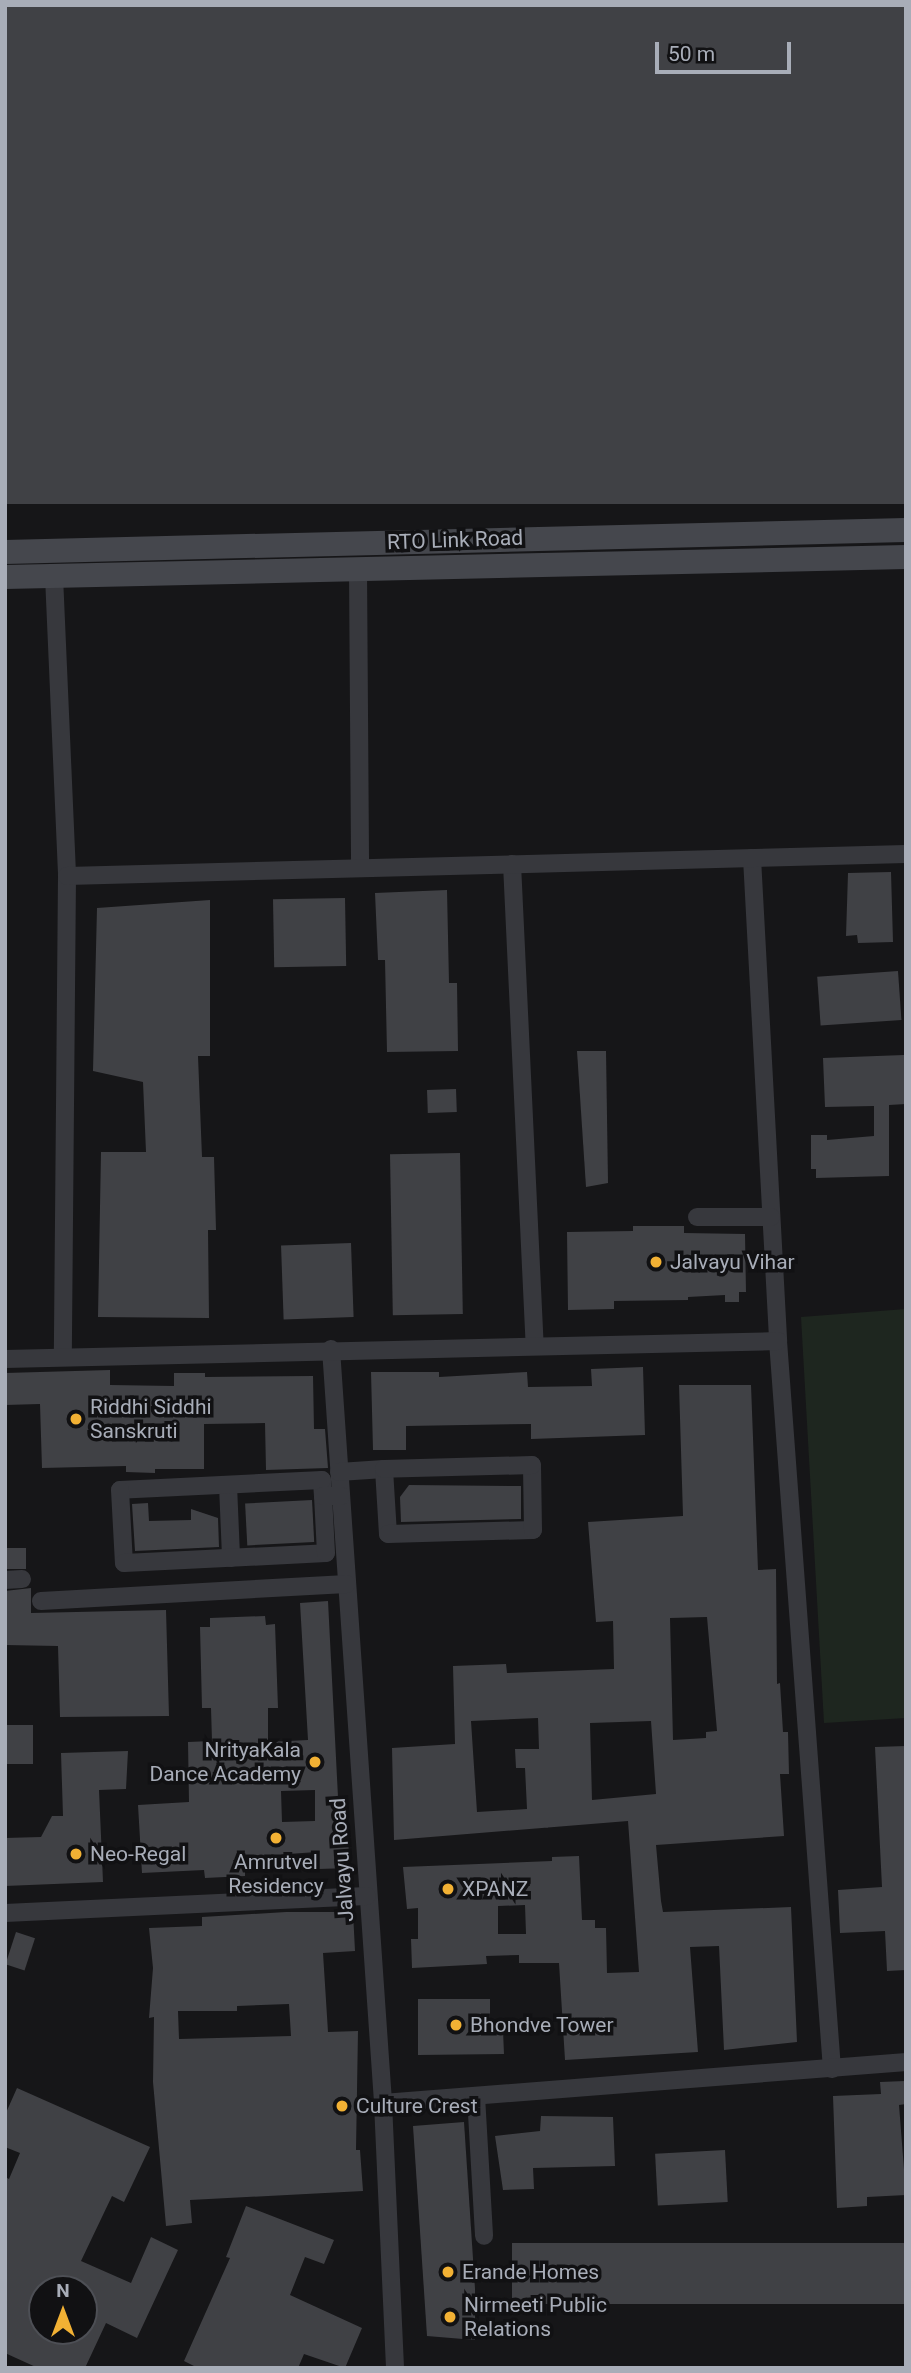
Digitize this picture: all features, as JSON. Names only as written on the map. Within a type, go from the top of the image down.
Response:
[{"type":"main road","name":"RTO Link Road","points":[[5,552],[906,530]]},
{"type":"main road","name":"RTO Link Road","points":[[5,577],[906,557]]},
{"type":"street","points":[[358,569],[360,868]]},
{"type":"street","points":[[54,576],[67,876],[62,1357]]},
{"type":"street","points":[[67,876],[906,854]]},
{"type":"street","points":[[752,858],[778,1341],[832,2069]]},
{"type":"street","points":[[513,864],[536,1345]]},
{"type":"street","points":[[697,1217],[771,1217]]},
{"type":"street","points":[[5,1359],[331,1349],[778,1341]]},
{"type":"street","name":"Jalvayu Road","points":[[331,1349],[339,1472],[332,1496],[346,1584],[383,2103],[395,2368]]},
{"type":"street","points":[[339,1472],[384,1469],[532,1465],[533,1530],[388,1534],[384,1469]]},
{"type":"street","points":[[323,1480],[332,1496],[326,1553],[124,1563],[120,1490],[323,1480]]},
{"type":"street","points":[[228,1485],[231,1558]]},
{"type":"street","points":[[41,1601],[346,1584]]},
{"type":"street","points":[[5,1913],[367,1896]]},
{"type":"street","points":[[383,2103],[906,2062]]},
{"type":"street","points":[[476,2096],[484,2236]]},
{"type":"shaded area","points":[[906,1309],[906,1718],[824,1723],[801,1317]]},
{"type":"building","points":[[5,5],[906,5],[906,504],[5,504]]},
{"type":"building","points":[[891,872],[893,942],[858,943],[857,935],[846,936],[848,873]]},
{"type":"building","points":[[447,890],[449,983],[457,983],[458,1051],[387,1052],[385,960],[378,960],[375,893]]},
{"type":"building","points":[[345,898],[346,966],[274,967],[273,899]]},
{"type":"building","points":[[210,900],[210,1056],[198,1056],[202,1157],[214,1157],[216,1230],[208,1230],[209,1318],[98,1317],[101,1152],[146,1152],[143,1082],[93,1071],[97,908]]},
{"type":"building","points":[[898,971],[901,1020],[821,1026],[817,977]]},
{"type":"building","points":[[577,1051],[606,1051],[608,1183],[586,1187]]},
{"type":"building","points":[[904,1055],[906,1104],[889,1105],[889,1176],[816,1178],[816,1169],[811,1169],[811,1135],[827,1135],[827,1140],[874,1136],[874,1106],[825,1107],[823,1058]]},
{"type":"building","points":[[456,1089],[457,1112],[428,1113],[427,1090]]},
{"type":"building","points":[[460,1153],[463,1314],[393,1315],[390,1154]]},
{"type":"building","points":[[633,1226],[684,1226],[684,1233],[745,1234],[746,1292],[739,1292],[739,1302],[725,1302],[725,1295],[688,1297],[688,1300],[614,1301],[614,1309],[568,1310],[567,1232],[633,1231]]},
{"type":"building","points":[[351,1243],[354,1317],[284,1319],[281,1245]]},
{"type":"building","points":[[643,1367],[645,1435],[531,1439],[531,1424],[406,1426],[406,1450],[373,1450],[371,1372],[439,1372],[439,1377],[527,1372],[528,1387],[592,1386],[591,1369]]},
{"type":"building","points":[[110,1370],[110,1385],[174,1386],[174,1373],[205,1373],[205,1377],[313,1376],[314,1429],[325,1429],[328,1468],[266,1470],[265,1423],[204,1424],[204,1469],[155,1469],[155,1473],[126,1472],[126,1466],[42,1468],[40,1404],[5,1405],[5,1373]]},
{"type":"building","points":[[679,1385],[751,1385],[758,1570],[776,1569],[777,1684],[780,1683],[783,1732],[788,1732],[789,1774],[780,1774],[784,1836],[656,1845],[663,1912],[791,1907],[797,2042],[724,2050],[719,1946],[690,1947],[698,2052],[565,2060],[559,1963],[519,1963],[519,1955],[486,1956],[487,1964],[412,1968],[411,1939],[418,1939],[418,1908],[407,1909],[403,1867],[552,1861],[552,1857],[579,1856],[582,1920],[595,1920],[595,1928],[606,1928],[607,1973],[639,1972],[628,1821],[394,1840],[392,1748],[455,1744],[453,1666],[506,1664],[507,1673],[614,1669],[613,1621],[596,1622],[588,1522],[683,1516]],"holes":[[[707,1617],[717,1731],[706,1732],[706,1738],[673,1740],[670,1618]],[[538,1718],[539,1749],[515,1749],[516,1768],[525,1768],[527,1809],[477,1812],[471,1721]],[[651,1721],[656,1794],[592,1800],[590,1723]],[[525,1905],[526,1934],[498,1934],[498,1906]]]},
{"type":"building","points":[[409,1485],[521,1486],[521,1519],[401,1522],[400,1497]]},
{"type":"building","points":[[312,1500],[314,1542],[247,1545],[245,1504]]},
{"type":"building","points":[[148,1503],[149,1521],[191,1520],[191,1509],[218,1518],[219,1547],[135,1551],[132,1504]]},
{"type":"building","points":[[5,1548],[26,1548],[26,1569],[5,1569]]},
{"type":"building","points":[[31,1588],[31,1613],[166,1610],[169,1716],[60,1717],[58,1646],[5,1645],[5,1591]]},
{"type":"building","points":[[328,1601],[338,1797],[345,1797],[350,1868],[318,1869],[317,1852],[288,1854],[288,1867],[245,1869],[245,1876],[205,1878],[204,1870],[142,1873],[138,1805],[189,1802],[188,1742],[212,1741],[211,1708],[202,1708],[200,1627],[210,1627],[210,1618],[265,1616],[266,1625],[275,1624],[278,1708],[268,1708],[268,1742],[308,1740],[300,1603]],"holes":[[[315,1790],[315,1821],[282,1822],[281,1791]]]},
{"type":"building","points":[[5,1725],[33,1725],[33,1764],[5,1764]]},
{"type":"building","points":[[906,1746],[906,1970],[887,1971],[885,1931],[840,1933],[838,1890],[882,1887],[875,1747]]},
{"type":"building","points":[[128,1751],[126,1789],[99,1790],[103,1882],[5,1886],[5,1838],[41,1837],[52,1816],[63,1816],[61,1753]]},
{"type":"building","points":[[286,1912],[353,1912],[355,1951],[323,1953],[328,2032],[358,2031],[356,2150],[360,2150],[363,2191],[190,2200],[192,2223],[166,2226],[153,2082],[154,2017],[149,2018],[153,1968],[149,1928],[202,1926],[202,1917]],"holes":[[[289,2004],[291,2036],[179,2039],[178,2011],[237,2011],[237,2006]]]},
{"type":"building","points":[[16,1932],[35,1938],[25,1971],[5,1964]]},
{"type":"building","name":"Bhondve Tower","points":[[418,1999],[490,1999],[490,2030],[503,2030],[504,2054],[418,2055]]},
{"type":"building","points":[[905,2081],[906,2104],[899,2105],[906,2195],[867,2197],[867,2206],[837,2208],[833,2096],[881,2094],[880,2082]]},
{"type":"building","points":[[17,2088],[150,2147],[124,2202],[112,2196],[81,2261],[131,2283],[151,2237],[178,2250],[137,2338],[106,2323],[98,2340],[98,2275],[28,2275],[28,2345],[96,2345],[85,2368],[38,2368],[5,2353],[5,2177],[9,2179],[20,2153],[5,2147],[5,2115]]},
{"type":"building","points":[[541,2116],[613,2117],[615,2166],[533,2168],[534,2189],[503,2190],[495,2136],[540,2131]]},
{"type":"building","points":[[464,2122],[475,2289],[475,2340],[427,2336],[413,2126]]},
{"type":"building","points":[[725,2150],[728,2202],[658,2206],[655,2154]]},
{"type":"building","points":[[246,2206],[334,2240],[324,2264],[305,2257],[290,2295],[362,2328],[345,2368],[304,2354],[298,2368],[198,2368],[184,2361],[230,2258],[226,2257]]},
{"type":"building","points":[[512,2243],[906,2243],[906,2304],[512,2304]]},
{"type":"place","name":"Jalvayu Vihar","points":[[656,1262]]},
{"type":"place","name":"Riddhi Siddhi Sanskruti","points":[[76,1419]]},
{"type":"place","name":"NrityaKala Dance Academy","points":[[315,1762]]},
{"type":"place","name":"Amrutvel Residency","points":[[276,1838]]},
{"type":"place","name":"Neo-Regal","points":[[76,1854]]},
{"type":"place","name":"XPANZ","points":[[448,1889]]},
{"type":"place","name":"Bhondve Tower","points":[[456,2025]]},
{"type":"place","name":"Culture Crest","points":[[342,2106]]},
{"type":"place","name":"Erande Homes","points":[[448,2272]]},
{"type":"place","name":"Nirmeeti Public Relations","points":[[450,2317]]}]
